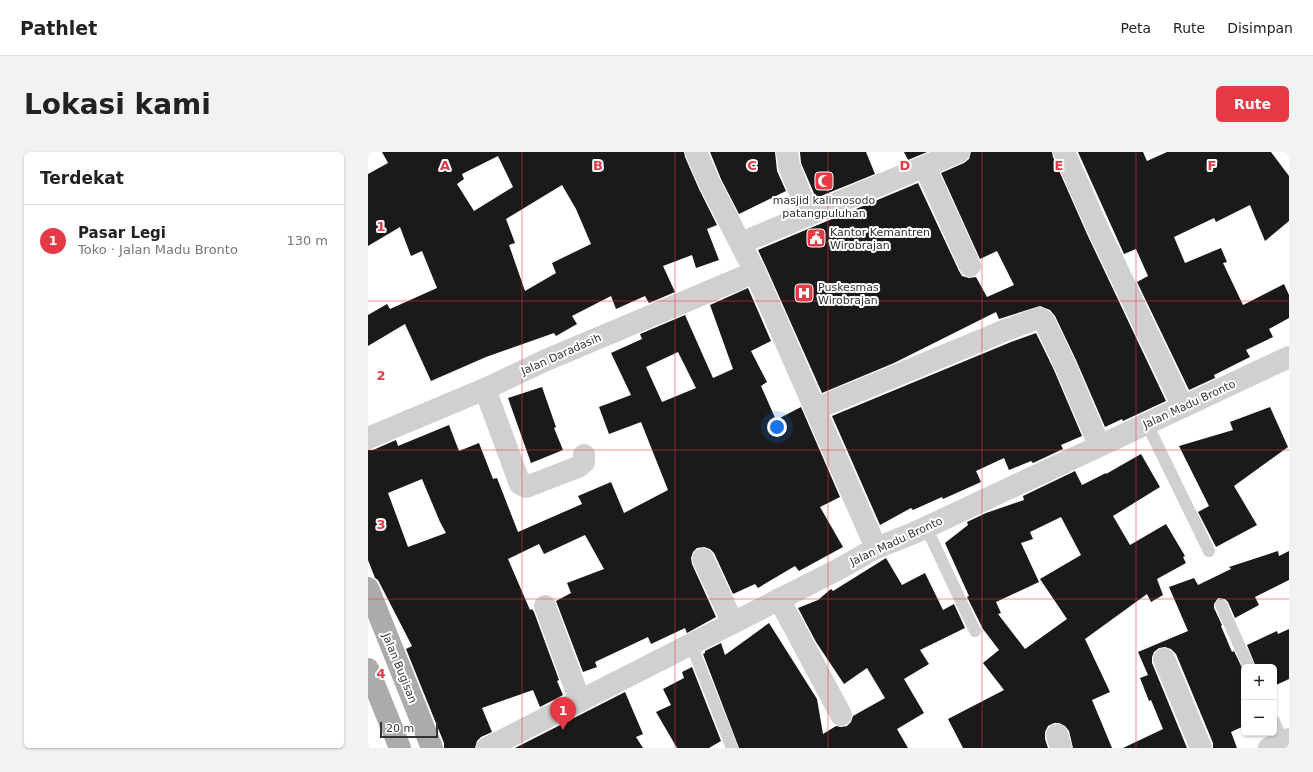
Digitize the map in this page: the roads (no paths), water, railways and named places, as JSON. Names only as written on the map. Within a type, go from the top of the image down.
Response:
[{"type":"main road","name":"Jalan Bugisan","points":[[368,588],[432,748]]},
{"type":"main road","points":[[368,669],[400,748]]},
{"type":"street","points":[[696,152],[710,184],[749,258],[876,548]]},
{"type":"street","points":[[787,152],[789,166],[809,214]]},
{"type":"street","name":"Jalan Daradasih","points":[[368,438],[485,389],[749,258],[809,214],[959,152]]},
{"type":"street","points":[[1064,152],[1098,229],[1183,407]]},
{"type":"street","points":[[925,167],[970,266]]},
{"type":"street","name":"Jalan Daradasih","points":[[368,422],[749,258]]},
{"type":"street","points":[[815,409],[1039,318],[1044,321],[1065,365],[1099,446]]},
{"type":"street","name":"Jalan Madu Bronto","points":[[487,748],[733,623],[876,548],[926,527],[1289,357]]},
{"type":"street","points":[[485,389],[520,484],[526,487],[578,467],[584,462],[584,455]]},
{"type":"street","points":[[704,559],[733,623]]},
{"type":"street","points":[[779,599],[841,715]]},
{"type":"street","points":[[545,606],[580,701]]},
{"type":"street","points":[[1164,659],[1201,748]]},
{"type":"lane","points":[[1147,424],[1208,551]]},
{"type":"lane","points":[[926,527],[975,631]]},
{"type":"lane","points":[[1221,605],[1248,664]]},
{"type":"lane","points":[[691,644],[732,748]]},
{"type":"lane","points":[[1277,730],[1281,743]]},
{"type":"place","name":"masjid kalimosodo patangpuluhan","points":[[824,181]]},
{"type":"place","name":"Kantor Kemantren Wirobrajan","points":[[816,238]]},
{"type":"place","name":"Puskesmas Wirobrajan","points":[[804,293]]},
{"type":"place","name":"Pasar Legi","points":[[563,730]]}]
